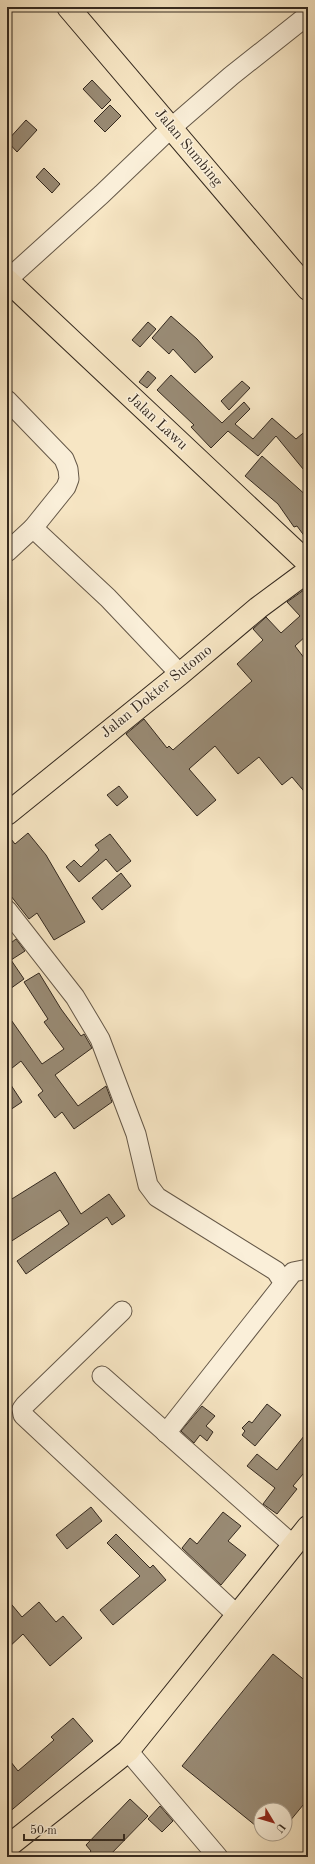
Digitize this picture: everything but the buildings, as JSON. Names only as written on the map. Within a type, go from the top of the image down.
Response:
[{"type":"main road","name":"Jalan Sumbing","points":[[68,7],[308,289]]},
{"type":"main road","name":"Jalan Lawu","points":[[7,280],[308,563]]},
{"type":"main road","name":"Jalan Dokter Sutomo","points":[[7,814],[180,674],[258,608],[308,570]]},
{"type":"main road","points":[[7,1847],[128,1751],[308,1527]]},
{"type":"street","points":[[7,280],[102,194],[171,128],[231,76],[308,15]]},
{"type":"street","points":[[7,400],[64,459],[68,469],[69,479],[66,487],[33,528],[7,552]]},
{"type":"street","points":[[33,528],[108,598],[180,674]]},
{"type":"street","points":[[7,910],[75,996],[100,1039],[136,1134],[148,1185],[152,1191],[276,1271],[281,1277],[282,1286]]},
{"type":"street","points":[[166,1434],[293,1272],[308,1269]]},
{"type":"street","points":[[122,1311],[25,1405],[22,1409],[22,1415],[237,1615]]},
{"type":"street","points":[[102,1376],[293,1545]]},
{"type":"street","points":[[128,1751],[218,1857]]}]
